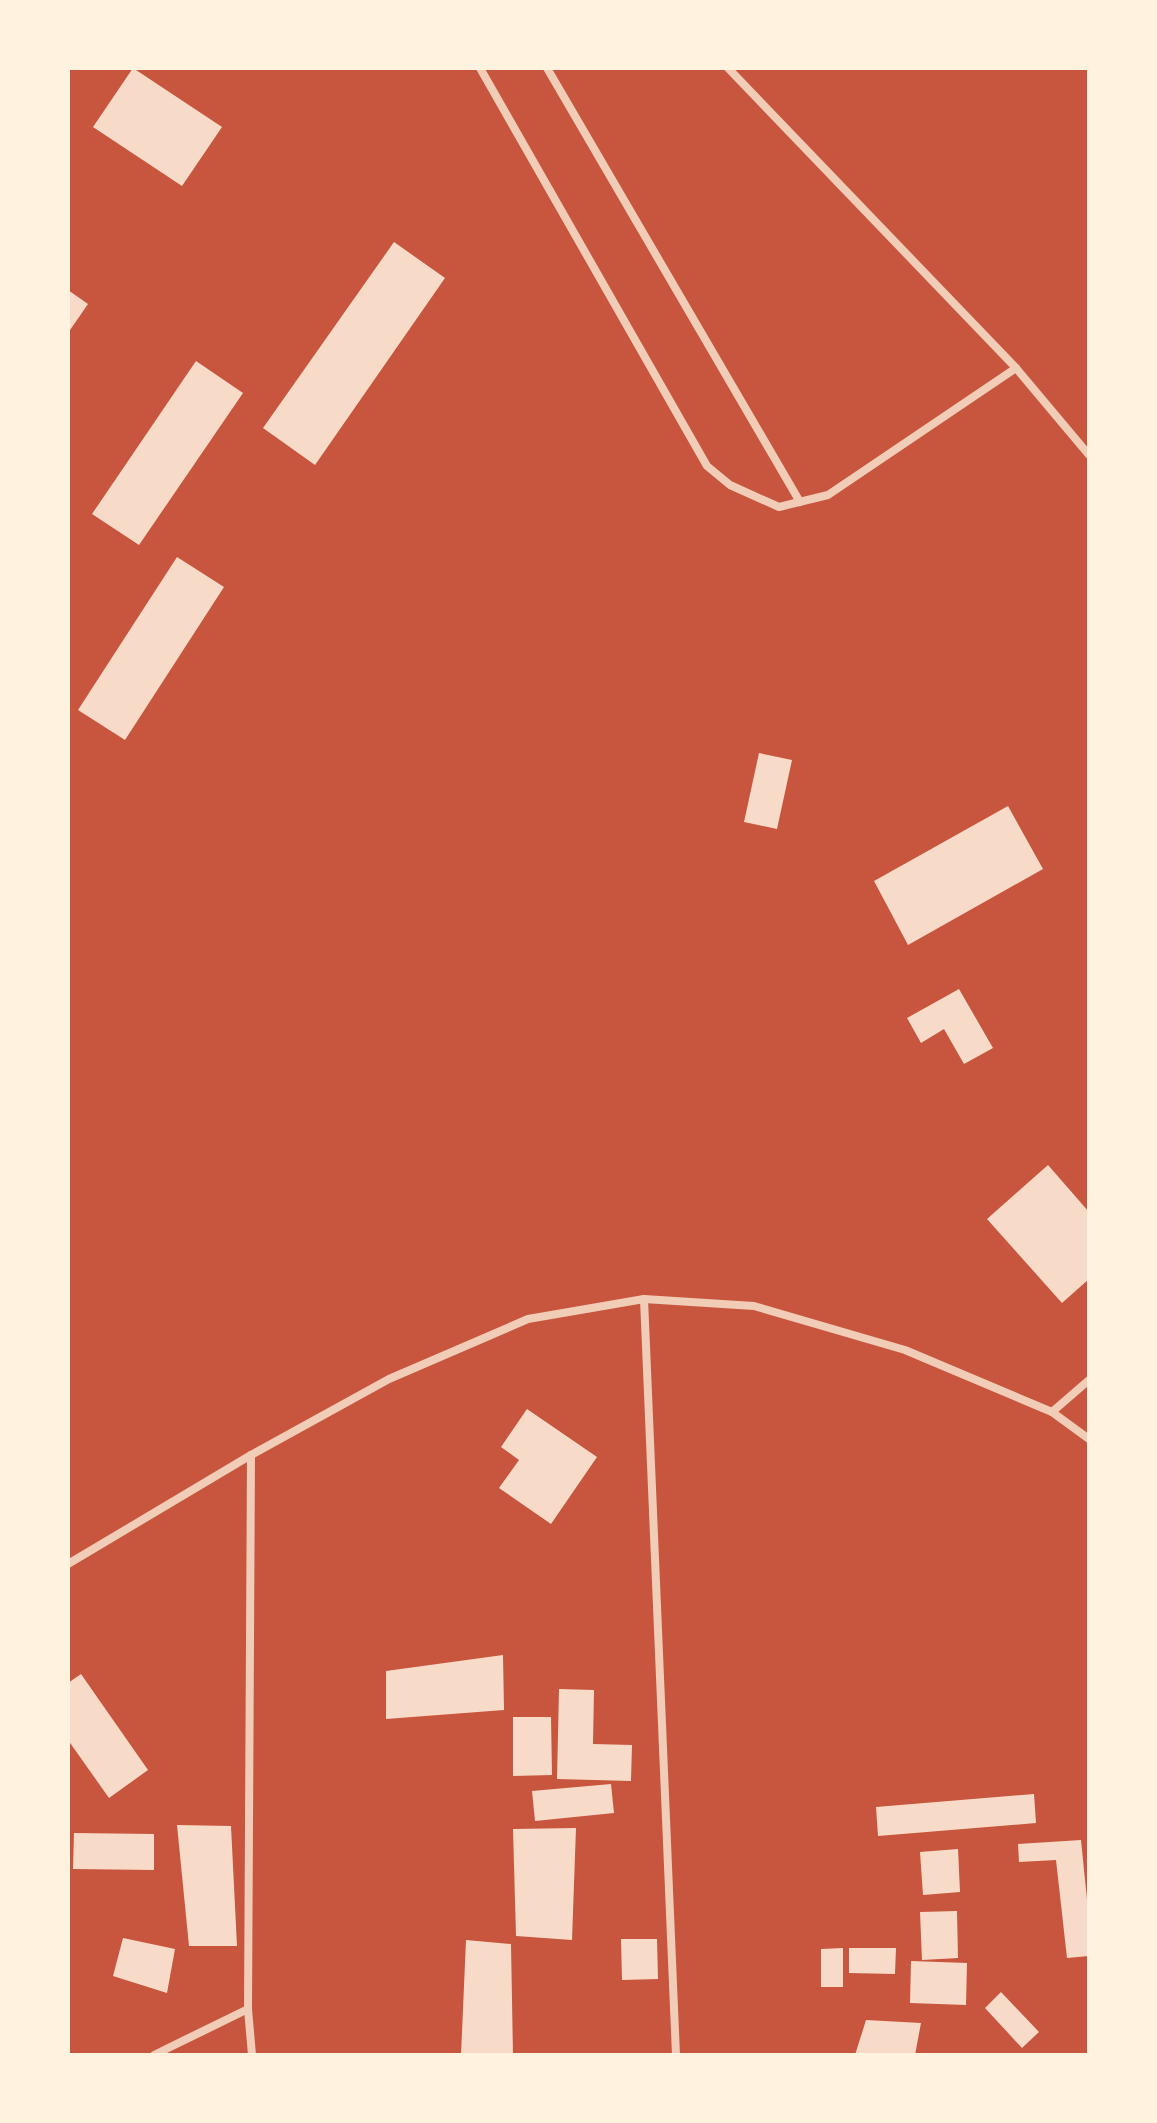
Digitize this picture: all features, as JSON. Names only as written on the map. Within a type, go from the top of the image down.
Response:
[{"type":"street","points":[[480,68],[707,466],[730,485],[779,507],[828,495],[1016,368]]},
{"type":"street","points":[[547,68],[800,502]]},
{"type":"street","points":[[728,68],[1016,368],[1089,455]]},
{"type":"street","points":[[644,1299],[676,2055]]},
{"type":"street","points":[[68,1564],[251,1455],[389,1379],[528,1319],[644,1299],[754,1306],[905,1350],[1052,1412],[1089,1439]]},
{"type":"street","points":[[1052,1412],[1089,1380]]},
{"type":"street","points":[[251,1455],[248,2009],[252,2055]]},
{"type":"street","points":[[154,2055],[248,2009]]},
{"type":"building","points":[[133,68],[222,127],[182,186],[93,127]]},
{"type":"building","points":[[394,242],[445,278],[315,465],[263,428]]},
{"type":"building","points":[[68,290],[88,304],[68,333]]},
{"type":"building","points":[[196,361],[243,393],[139,545],[92,514]]},
{"type":"building","points":[[177,557],[224,587],[125,740],[78,710]]},
{"type":"building","points":[[759,753],[792,760],[777,829],[744,822]]},
{"type":"building","points":[[1008,806],[1043,869],[908,945],[874,881]]},
{"type":"building","points":[[959,989],[993,1048],[964,1064],[944,1029],[921,1043],[907,1018]]},
{"type":"building","points":[[1048,1165],[1089,1212],[1089,1279],[1062,1303],[987,1219]]},
{"type":"building","points":[[527,1409],[597,1457],[551,1524],[499,1488],[519,1460],[501,1447]]},
{"type":"building","points":[[503,1655],[504,1710],[386,1719],[386,1671]]},
{"type":"building","points":[[81,1674],[148,1770],[109,1798],[68,1740],[68,1683]]},
{"type":"building","points":[[559,1689],[594,1690],[593,1744],[632,1745],[631,1781],[557,1779]]},
{"type":"building","points":[[513,1717],[551,1717],[552,1775],[513,1776]]},
{"type":"building","points":[[611,1784],[614,1813],[535,1821],[532,1791]]},
{"type":"building","points":[[1034,1794],[1036,1823],[878,1836],[876,1807]]},
{"type":"building","points":[[177,1825],[231,1826],[237,1946],[189,1946]]},
{"type":"building","points":[[576,1828],[572,1940],[516,1936],[513,1829]]},
{"type":"building","points":[[74,1833],[154,1834],[154,1870],[73,1869]]},
{"type":"building","points":[[1081,1840],[1089,1919],[1089,1956],[1067,1958],[1056,1860],[1019,1862],[1018,1844]]},
{"type":"building","points":[[958,1849],[960,1892],[923,1895],[920,1852]]},
{"type":"building","points":[[957,1911],[958,1958],[922,1960],[920,1912]]},
{"type":"building","points":[[123,1938],[175,1949],[167,1993],[113,1976]]},
{"type":"building","points":[[621,1939],[657,1939],[658,1979],[622,1980]]},
{"type":"building","points":[[466,1940],[511,1944],[513,2055],[461,2055]]},
{"type":"building","points":[[843,1948],[843,1987],[821,1987],[821,1949]]},
{"type":"building","points":[[849,1948],[896,1948],[895,1974],[849,1973]]},
{"type":"building","points":[[911,1961],[967,1963],[966,2005],[910,2003]]},
{"type":"building","points":[[1001,1992],[1039,2032],[1022,2048],[985,2008]]},
{"type":"building","points":[[866,2020],[921,2023],[915,2055],[855,2055]]}]
